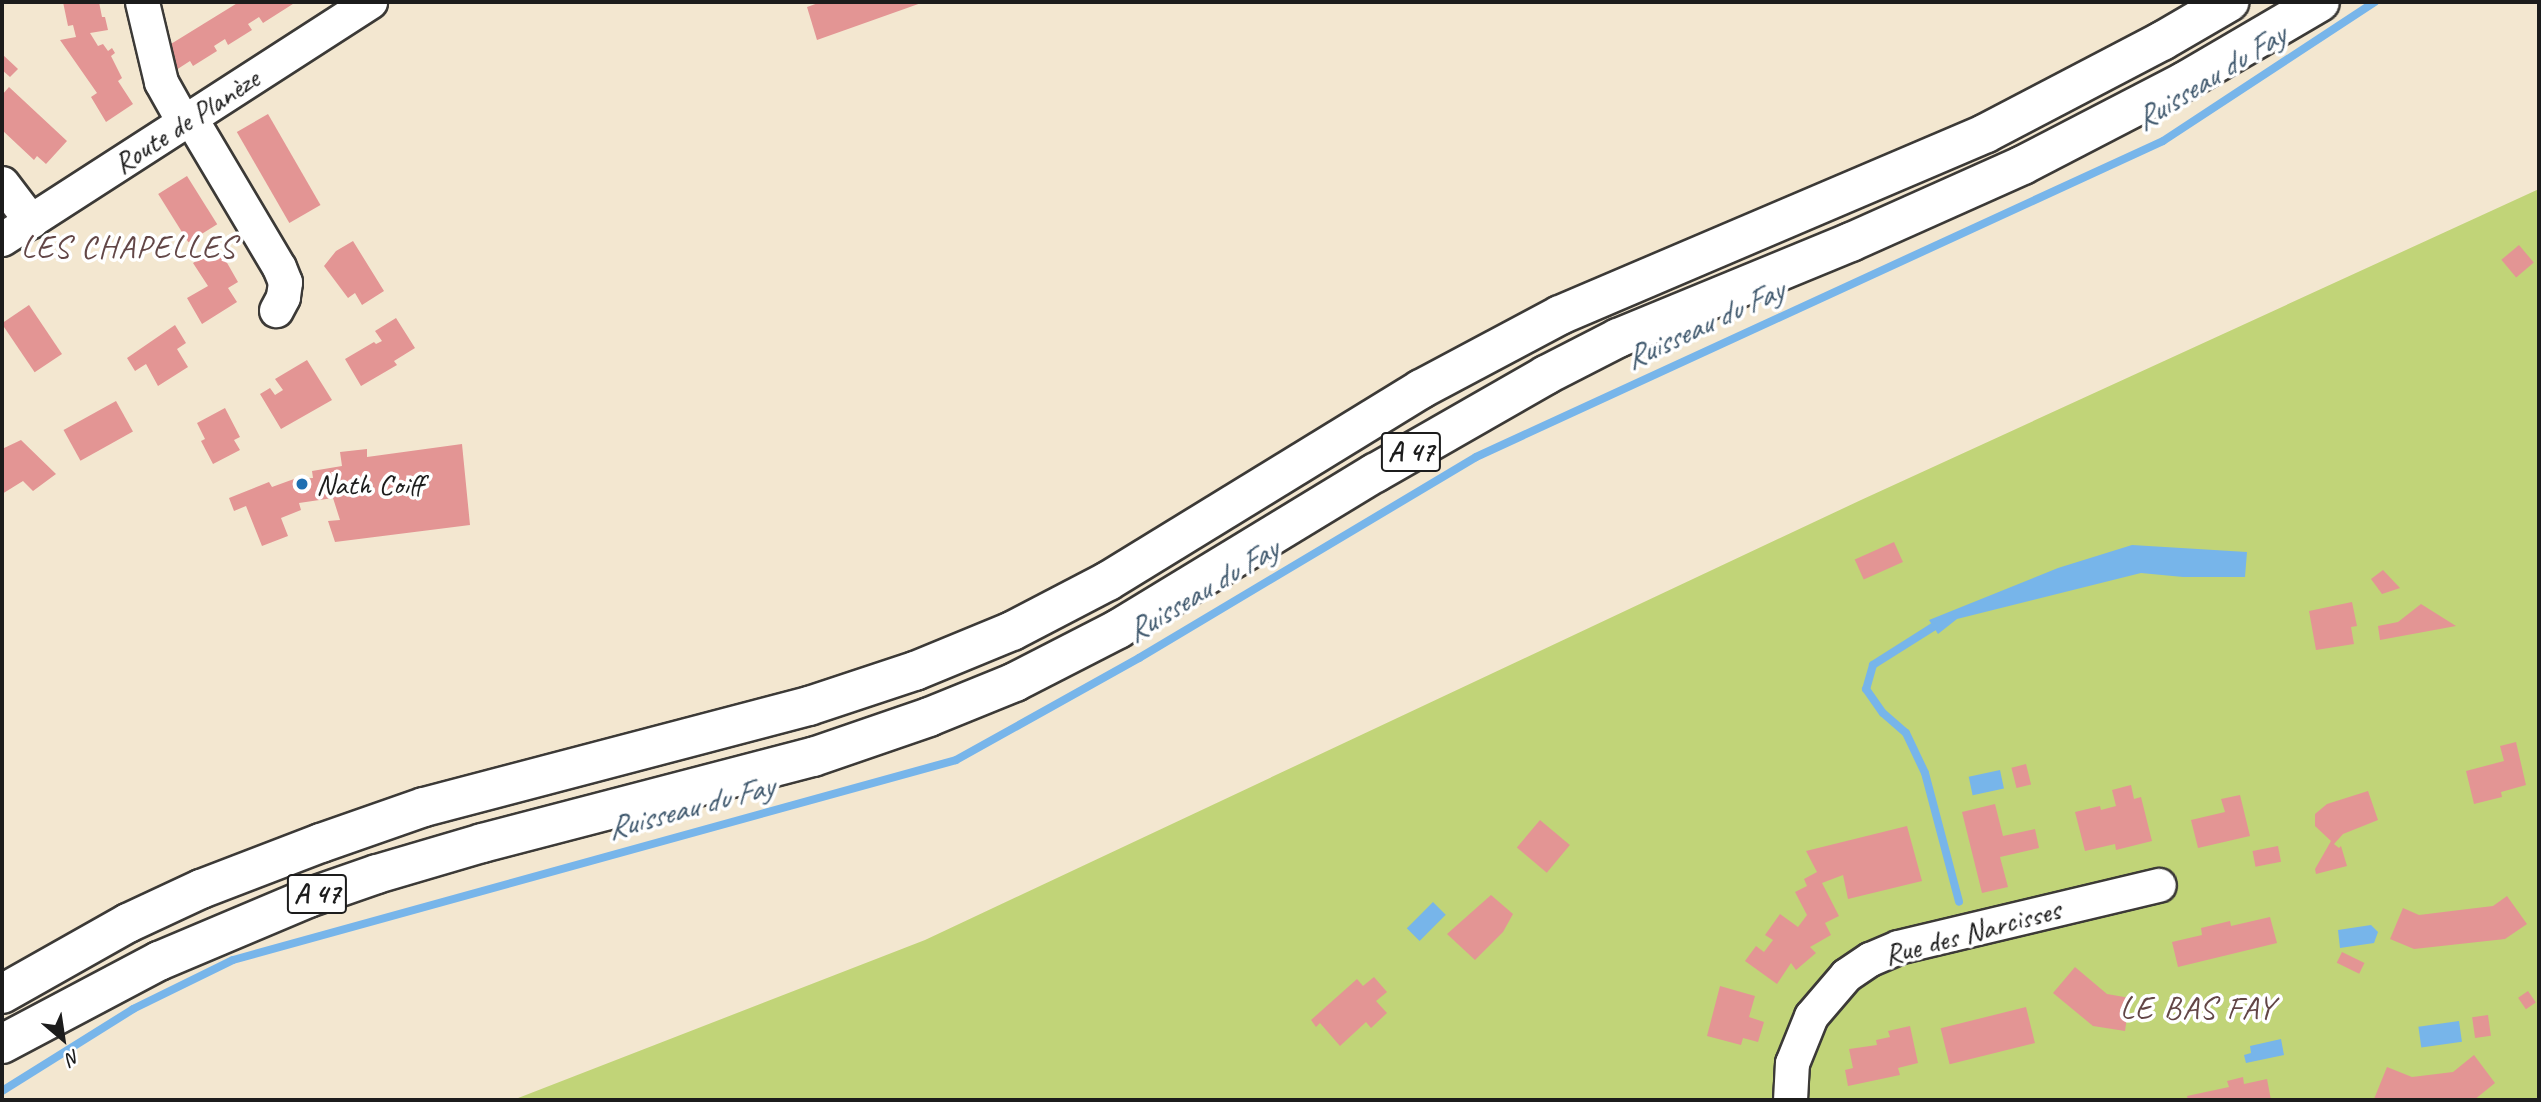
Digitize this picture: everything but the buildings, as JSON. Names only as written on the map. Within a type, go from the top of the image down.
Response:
[{"type":"highway","name":"A 47","points":[[2,994],[79,948],[201,889],[425,807],[808,706],[915,671],[1012,631],[1108,581],[1421,389],[1560,315],[1986,133],[2162,41],[2229,2]]},
{"type":"highway","name":"A 47","points":[[2,1044],[105,987],[159,961],[308,898],[377,874],[813,757],[929,718],[1015,682],[1129,623],[1387,466],[1546,375],[1618,338],[1851,242],[2023,166],[2185,81],[2320,2]]},
{"type":"street","name":"Route de Planèze","points":[[2,239],[370,2]]},
{"type":"street","points":[[146,3],[161,82],[279,267],[285,282],[283,298],[276,310]]},
{"type":"street","points":[[2,183],[31,221]]},
{"type":"street","name":"Rue des Narcisses","points":[[1790,1100],[1792,1063],[1811,1016],[1846,975],[1870,959],[1898,947],[2160,885]]},
{"type":"green space","points":[[2539,189],[2539,1100],[513,1100],[925,940],[1861,500]]},
{"type":"water","points":[[2132,545],[2247,552],[2245,577],[2183,577],[2141,573],[1957,619],[1938,634],[1929,620],[2058,568]]},
{"type":"water","points":[[2000,770],[2004,789],[1973,795],[1969,777]]},
{"type":"water","points":[[1433,902],[1446,915],[1420,941],[1407,928]]},
{"type":"water","points":[[2371,925],[2378,932],[2374,943],[2340,948],[2338,930]]},
{"type":"water","points":[[2459,1021],[2462,1042],[2421,1048],[2418,1027]]},
{"type":"water","points":[[2281,1039],[2284,1055],[2246,1063],[2244,1055],[2251,1053],[2250,1046]]},
{"type":"waterway","name":"Ruisseau du Fay","points":[[2,1091],[133,1009],[233,960],[956,760],[1139,658],[1476,457],[2163,141],[2375,2]]},
{"type":"waterway","points":[[1933,627],[1873,665],[1866,689],[1883,713],[1906,733],[1925,773],[1959,902]]},
{"type":"place","name":"Nath Coiff","points":[[302,484]]},
{"type":"district","name":"LES CHAPELLES","points":[[129,247]]},
{"type":"district","name":"LE BAS FAY","points":[[2198,1008]]}]
